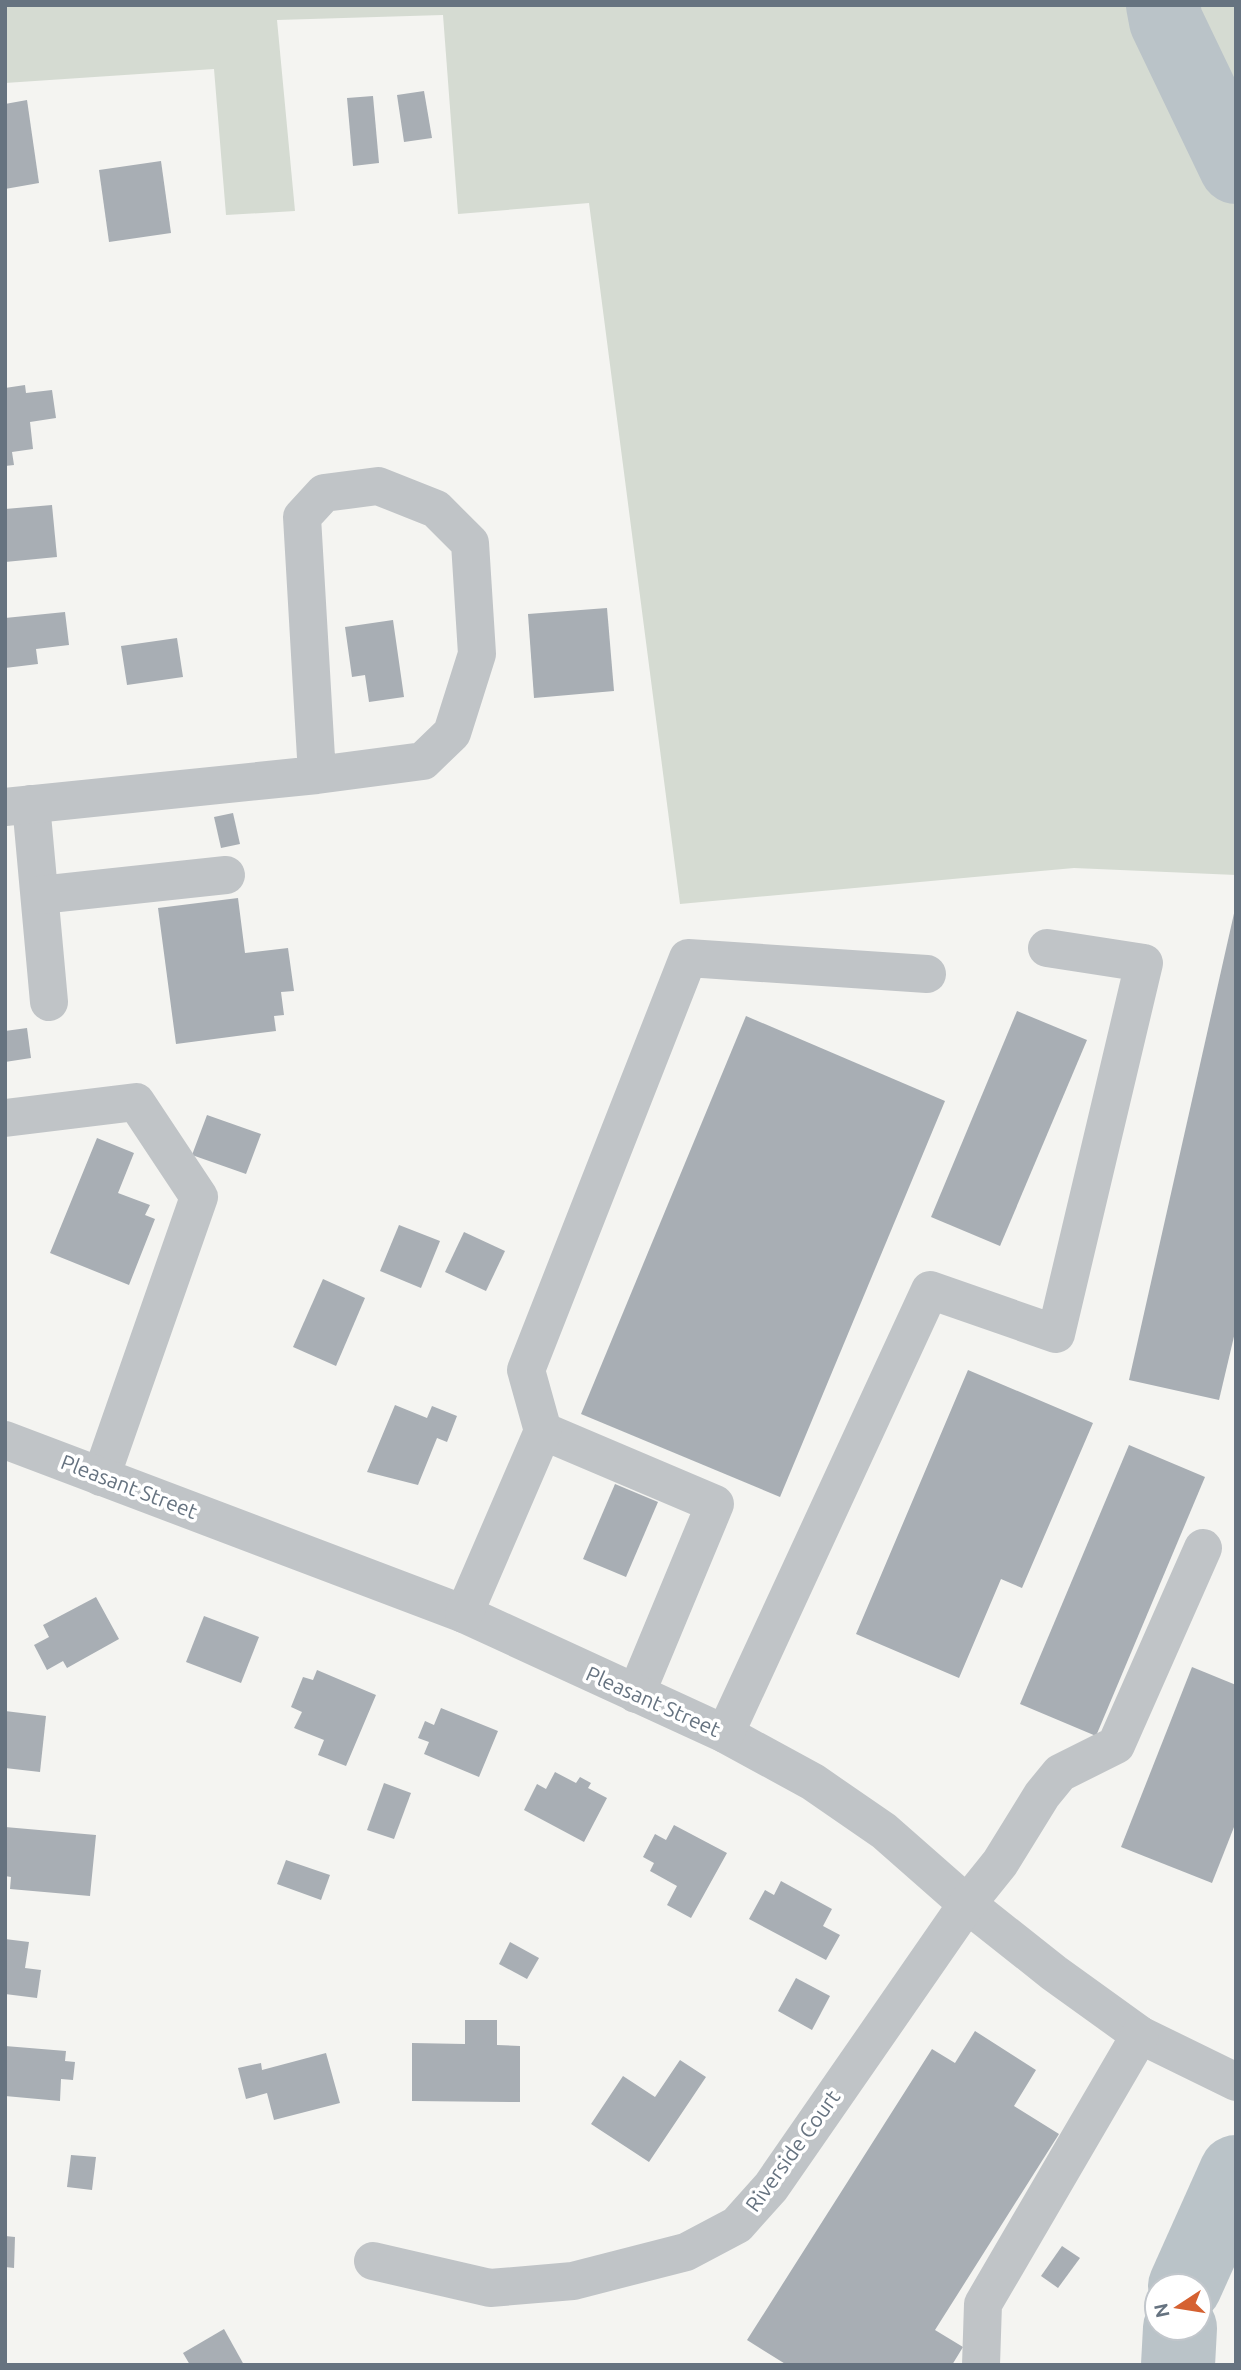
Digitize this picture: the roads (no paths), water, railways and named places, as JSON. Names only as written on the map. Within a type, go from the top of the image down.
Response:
[{"type":"street","points":[[49,1002],[40,895],[18,805],[317,775],[424,761],[452,733],[477,654],[470,543],[436,509],[378,486],[324,493],[302,517],[317,775]]},
{"type":"street","points":[[40,895],[226,875]]},
{"type":"street","points":[[724,1734],[930,1290],[1055,1334],[1144,963],[1047,948]]},
{"type":"street","points":[[464,1614],[543,1431],[526,1370],[688,958],[927,974]]},
{"type":"street","points":[[5,1118],[136,1102],[199,1197],[101,1477]]},
{"type":"street","points":[[543,1431],[715,1504],[636,1694]]},
{"type":"street","name":"Pleasant Street","points":[[5,1440],[464,1614],[724,1734],[813,1782],[884,1831],[967,1904],[1054,1973],[1140,2035],[1231,2080]]},
{"type":"street","name":"Riverside Court","points":[[373,2261],[490,2288],[573,2281],[686,2252],[737,2225],[771,2187],[967,1904],[1000,1863],[1042,1794],[1060,1773],[1116,1745],[1203,1548]]},
{"type":"street","points":[[981,2365],[983,2304],[1140,2035]]},
{"type":"waterway","points":[[1163,5],[1166,21],[1236,167]]},
{"type":"waterway","points":[[1191,2272],[1236,2172]]},
{"type":"waterway","points":[[1178,2365],[1179,2342]]}]
